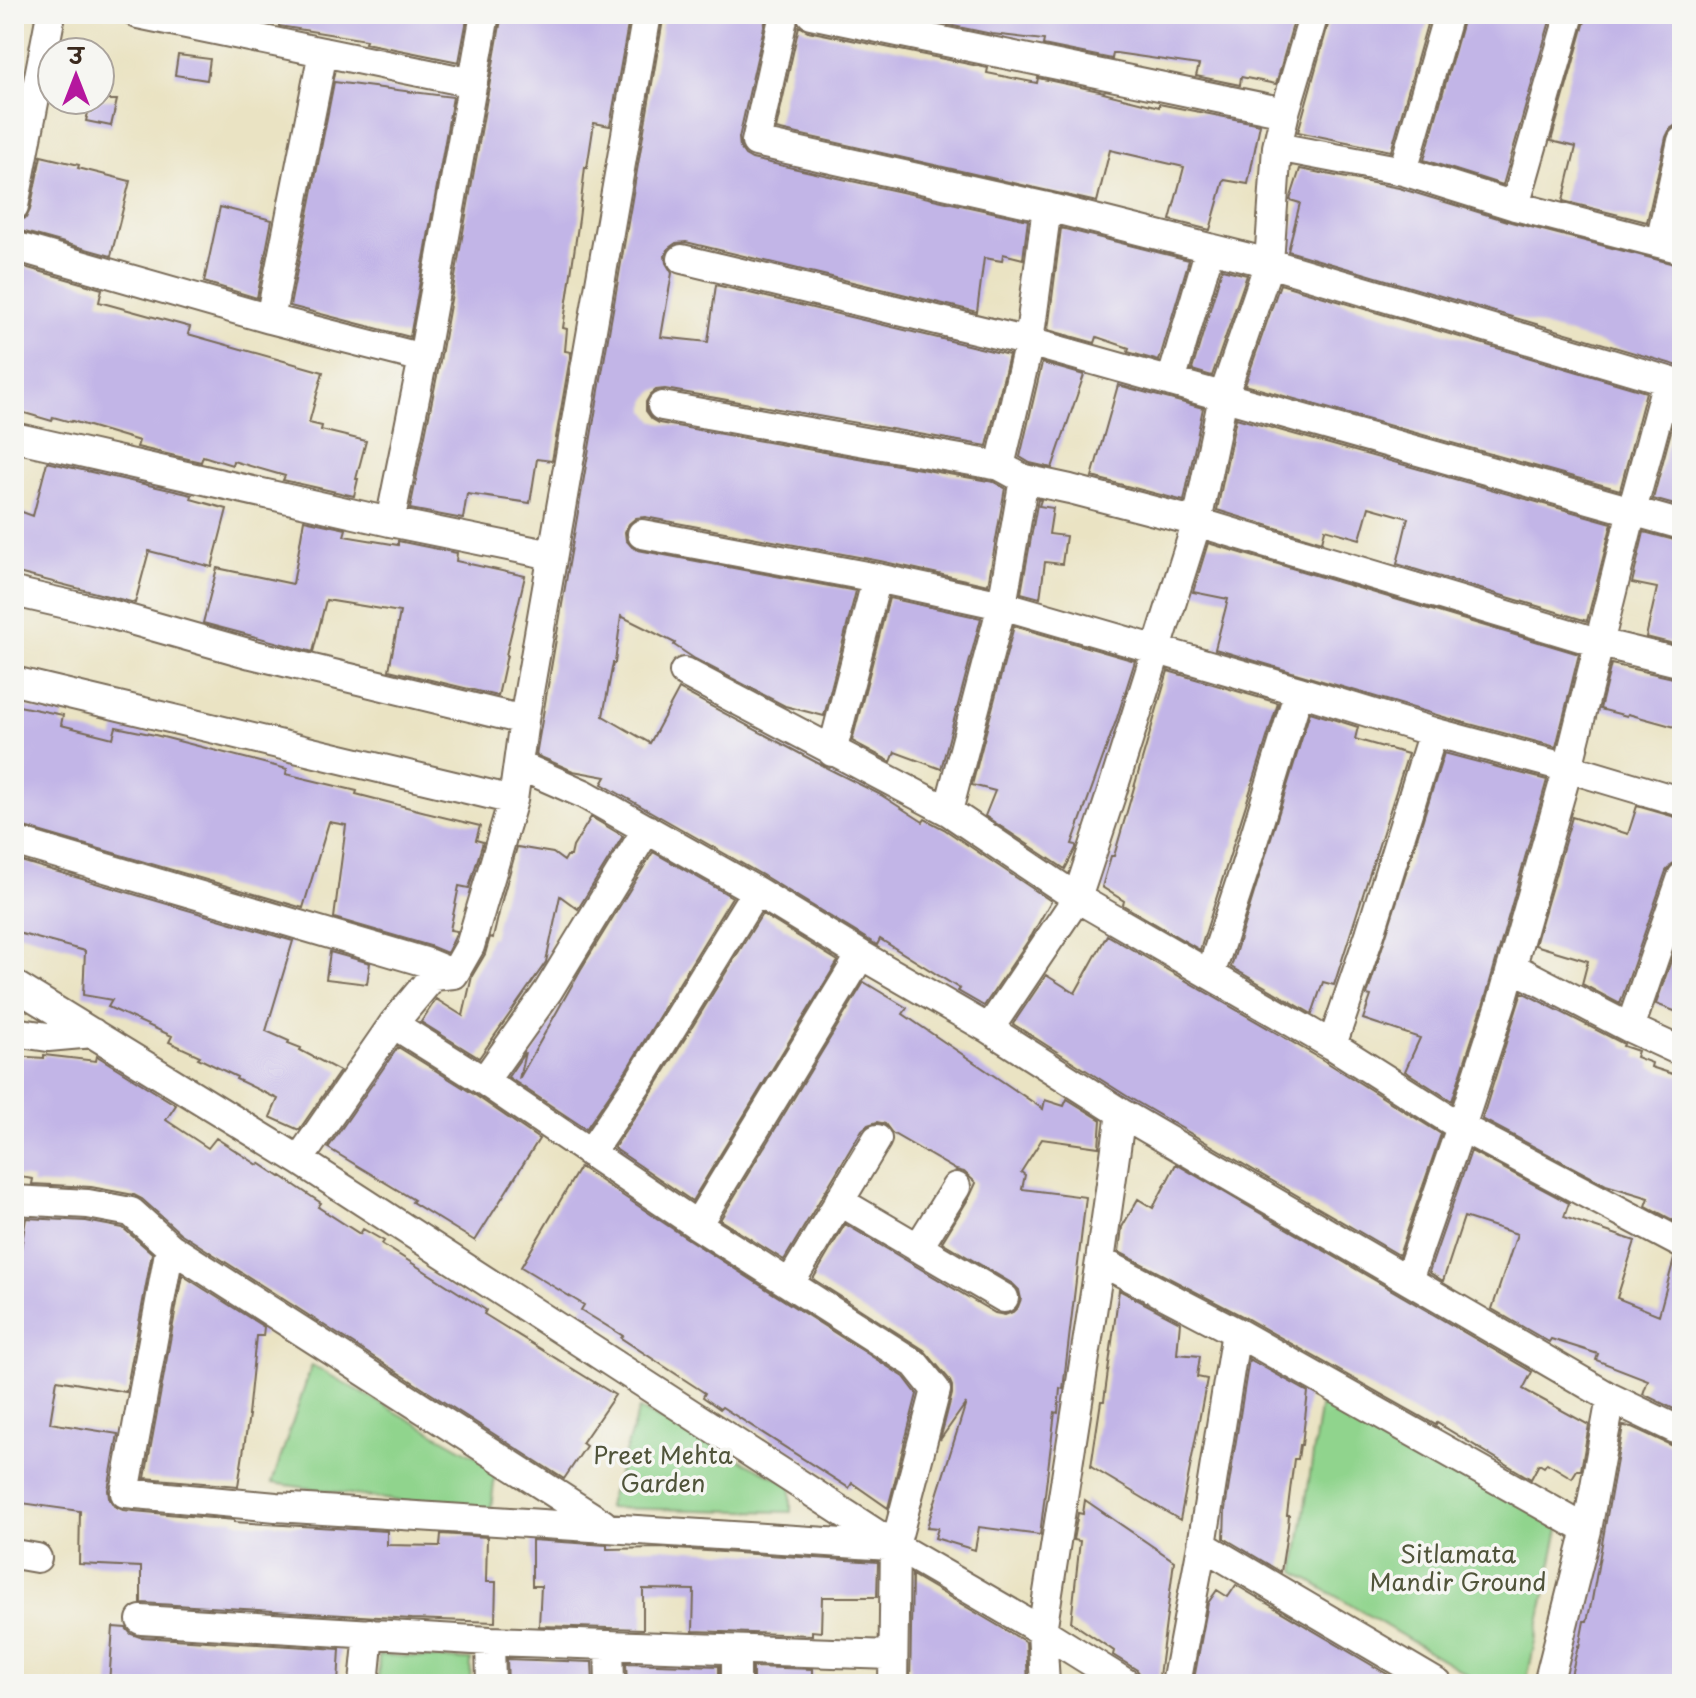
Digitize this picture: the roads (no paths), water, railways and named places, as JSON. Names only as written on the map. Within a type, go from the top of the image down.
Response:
[{"type":"street","points":[[14,206],[51,14]]},
{"type":"street","points":[[138,14],[473,83]]},
{"type":"street","points":[[390,522],[485,14]]},
{"type":"street","points":[[454,974],[470,946],[513,800],[552,555],[647,14]]},
{"type":"street","points":[[784,14],[756,142],[1047,207],[1269,263],[1674,383],[1632,511],[1568,768],[1502,1001],[1408,1280]]},
{"type":"street","points":[[811,14],[1285,112]]},
{"type":"street","points":[[989,1029],[1077,898],[1110,798],[1197,522],[1223,397],[1269,263],[1277,147],[1314,14]]},
{"type":"street","points":[[1403,171],[1448,14]]},
{"type":"street","points":[[1515,206],[1570,14]]},
{"type":"street","points":[[270,319],[323,52]]},
{"type":"street","points":[[1277,147],[1403,171],[1515,206],[1671,246],[1682,141]]},
{"type":"street","points":[[948,811],[1002,605],[1012,472],[1047,207]]},
{"type":"street","points":[[14,246],[270,319],[423,358]]},
{"type":"street","points":[[1171,382],[1210,248]]},
{"type":"street","points":[[682,259],[1029,342],[1682,525]]},
{"type":"street","points":[[662,406],[1012,472],[1197,522],[1600,643],[1682,663]]},
{"type":"street","points":[[14,437],[390,522],[552,555]]},
{"type":"street","points":[[642,534],[1002,605],[1682,802]]},
{"type":"street","points":[[832,752],[877,578]]},
{"type":"street","points":[[14,592],[110,614],[251,654],[524,720]]},
{"type":"street","points":[[684,672],[948,811],[1077,898],[1332,1045],[1461,1127],[1682,1244]]},
{"type":"street","points":[[14,681],[513,800]]},
{"type":"street","points":[[1210,975],[1299,691]]},
{"type":"street","points":[[1332,1045],[1433,732]]},
{"type":"street","points":[[518,765],[584,794],[756,891],[989,1029],[1121,1113],[1611,1398],[1682,1432]]},
{"type":"street","points":[[484,1081],[548,991],[647,829]]},
{"type":"street","points":[[14,841],[425,962],[454,974]]},
{"type":"street","points":[[1630,1028],[1682,877]]},
{"type":"street","points":[[590,1153],[641,1078],[756,891]]},
{"type":"street","points":[[697,1225],[861,955]]},
{"type":"street","points":[[1512,967],[1682,1052]]},
{"type":"street","points":[[299,1160],[393,1024],[433,976],[454,974]]},
{"type":"street","points":[[14,985],[53,1025]]},
{"type":"street","points":[[393,1024],[484,1081],[697,1225],[915,1364],[936,1390],[895,1546],[893,1684]]},
{"type":"street","points":[[14,1032],[53,1025],[93,1033],[299,1160],[895,1546],[1127,1684]]},
{"type":"street","points":[[1045,1684],[1042,1631],[1121,1113]]},
{"type":"street","points":[[790,1283],[877,1139]]},
{"type":"street","points":[[918,1248],[956,1187]]},
{"type":"street","points":[[839,1201],[1004,1298]]},
{"type":"street","points":[[15,1205],[88,1204],[131,1212],[170,1247],[607,1527]]},
{"type":"street","points":[[170,1247],[125,1493],[276,1507],[895,1546]]},
{"type":"street","points":[[1100,1261],[1236,1332],[1587,1530]]},
{"type":"street","points":[[1176,1684],[1236,1332]]},
{"type":"street","points":[[1548,1684],[1587,1530],[1611,1398]]},
{"type":"street","points":[[1202,1545],[1438,1684]]},
{"type":"street","points":[[141,1620],[490,1641],[892,1655]]},
{"type":"street","points":[[364,1684],[369,1633]]},
{"type":"street","points":[[490,1641],[491,1684]]},
{"type":"street","points":[[609,1645],[610,1684]]},
{"type":"street","points":[[736,1650],[736,1684]]},
{"type":"park label","name":"Preet Mehta Garden","points":[[663,1468]]},
{"type":"park label","name":"Sitlamata Mandir Ground","points":[[1458,1567]]}]
